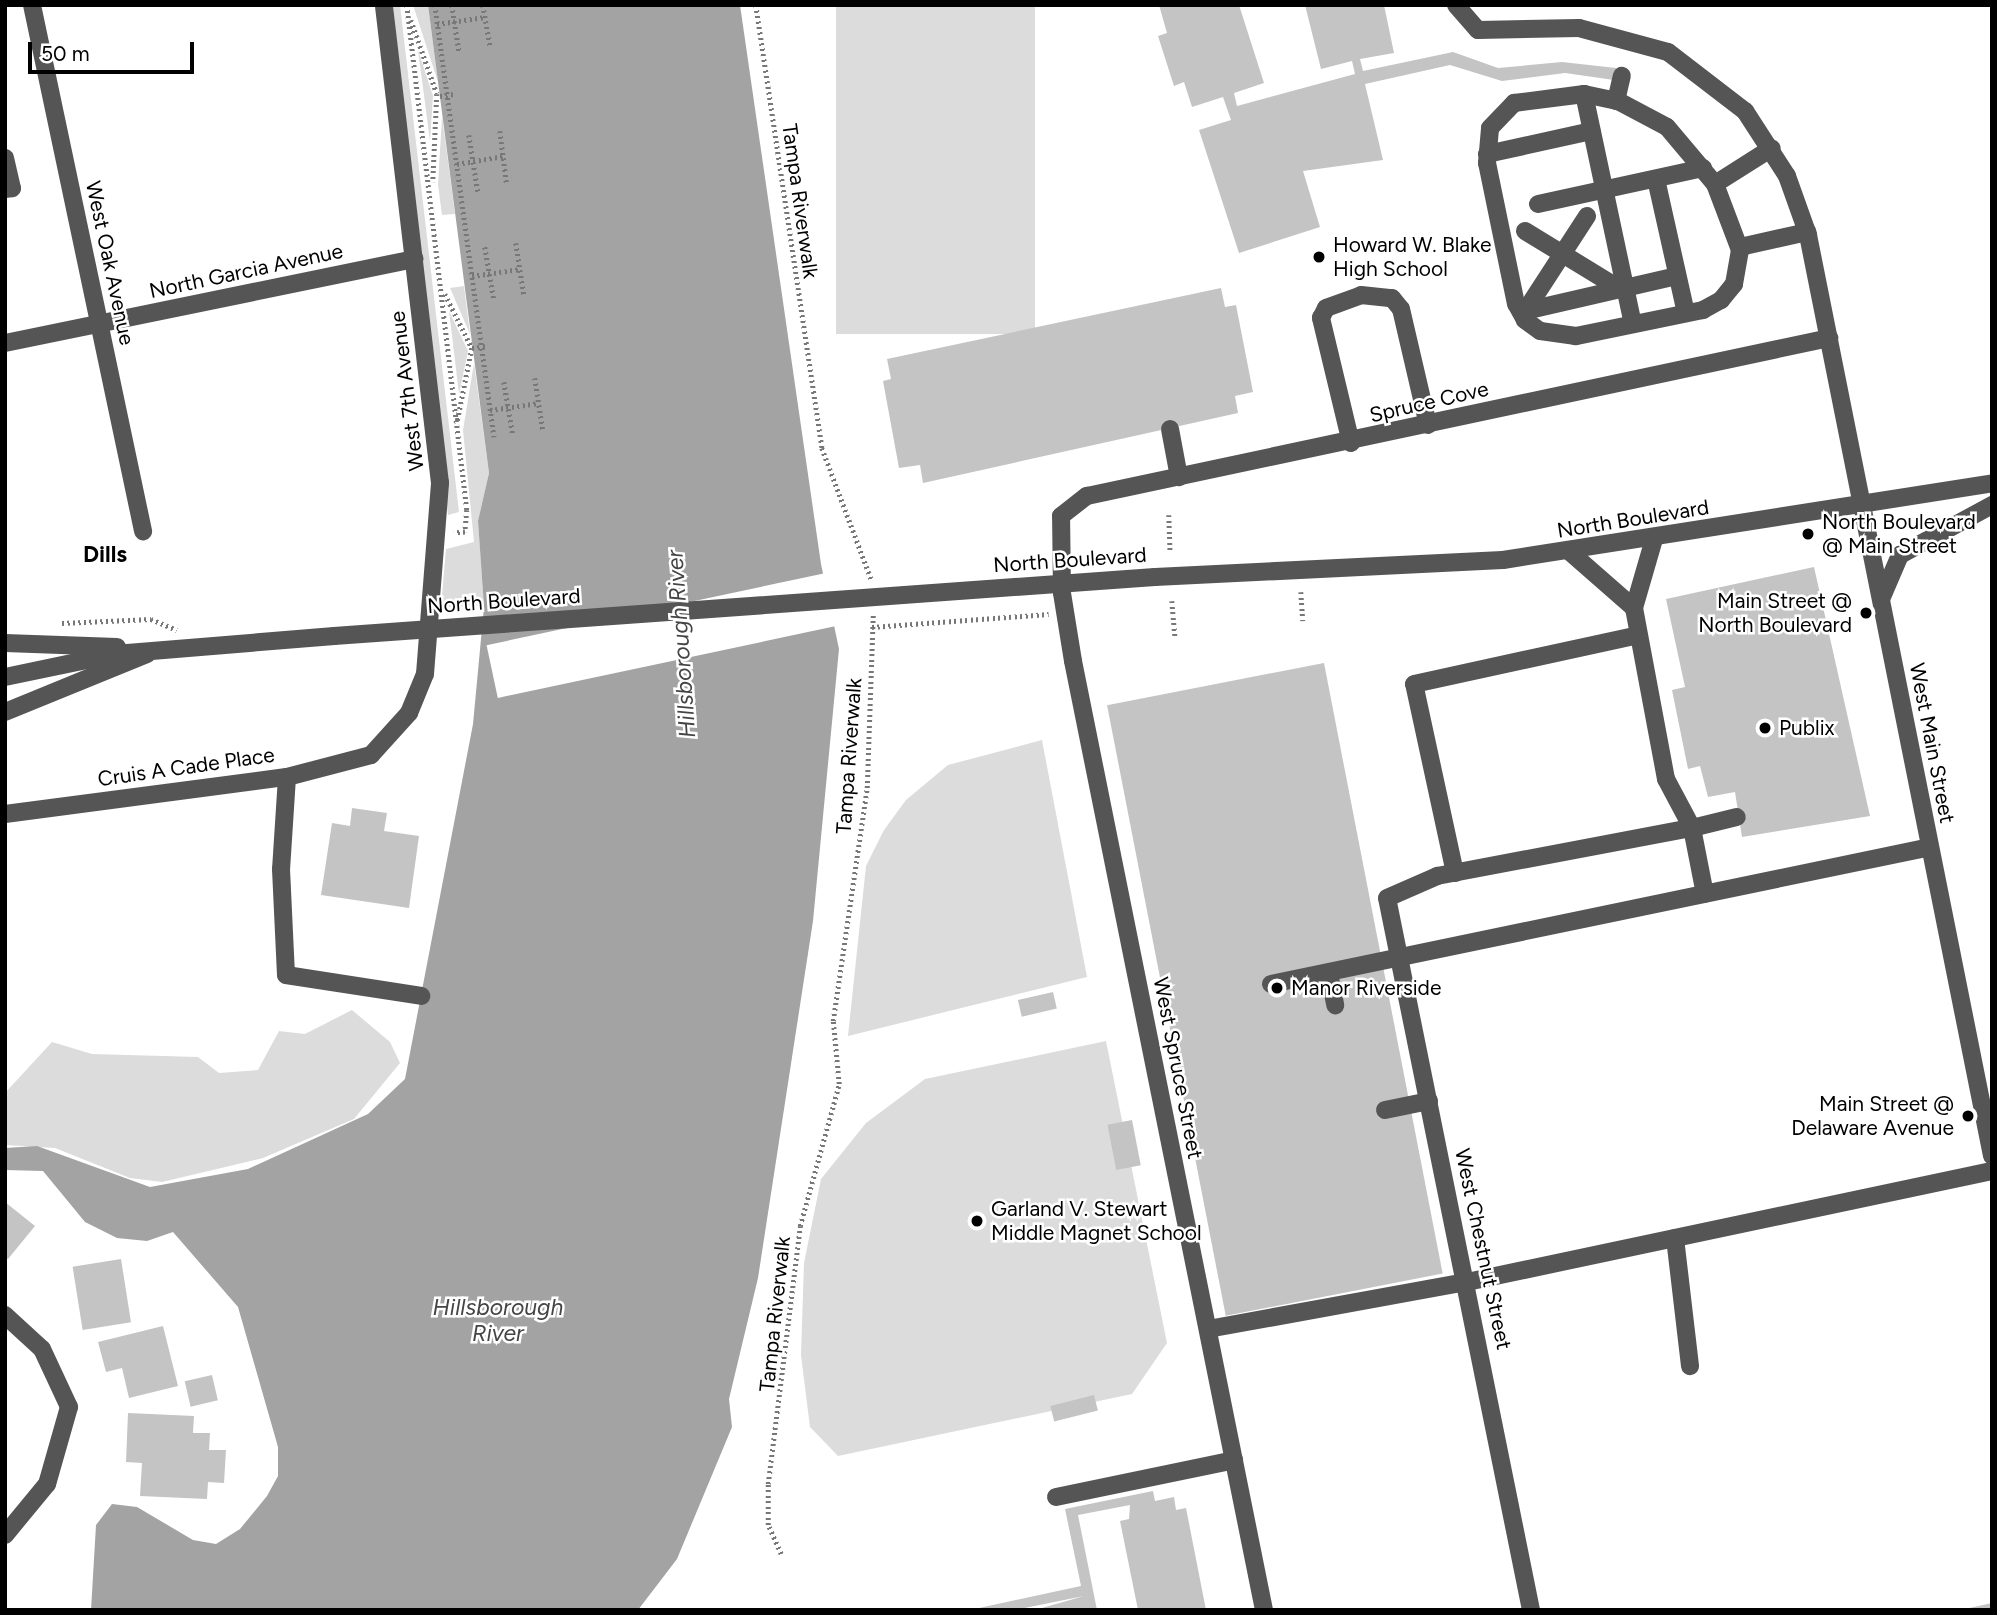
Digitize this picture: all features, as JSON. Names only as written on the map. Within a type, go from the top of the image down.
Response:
[{"type":"street","name":"West Oak Avenue","points":[[32,5],[144,531]]},
{"type":"street","name":"West 7th Avenue","points":[[371,755],[409,713],[425,674],[440,483],[384,5]]},
{"type":"street","name":"West Main Street","points":[[1456,5],[1478,30],[1579,28],[1668,51],[1721,86],[1772,148],[1808,232],[1992,1156]]},
{"type":"street","points":[[1616,101],[1622,76]]},
{"type":"street","points":[[1584,94],[1623,288],[1633,324]]},
{"type":"street","points":[[1584,94],[1616,101],[1667,127],[1715,184],[1740,247],[1734,284],[1721,300],[1686,313],[1557,336],[1540,331],[1523,311],[1487,153],[1490,128],[1514,103],[1584,94]]},
{"type":"street","points":[[1487,153],[1592,131]]},
{"type":"street","points":[[1715,184],[1772,148]]},
{"type":"street","points":[[5,158],[12,188],[5,189]]},
{"type":"street","points":[[1538,204],[1703,168]]},
{"type":"street","points":[[1656,178],[1686,313]]},
{"type":"street","points":[[1523,311],[1587,216]]},
{"type":"street","points":[[1525,231],[1623,288]]},
{"type":"street","points":[[1740,247],[1808,232]]},
{"type":"street","name":"North Garcia Avenue","points":[[5,343],[414,260]]},
{"type":"street","points":[[1523,311],[1677,276]]},
{"type":"street","points":[[1352,443],[1321,318],[1326,309],[1360,296],[1392,299],[1401,309],[1428,425]]},
{"type":"street","name":"Spruce Cove","points":[[1060,533],[1062,516],[1087,496],[1352,443],[1829,338]]},
{"type":"street","points":[[1170,429],[1179,477]]},
{"type":"street","name":"North Boulevard","points":[[5,677],[84,659],[334,636],[1155,577],[1570,552],[1992,483]]},
{"type":"street","points":[[1881,604],[1894,560],[1992,505]]},
{"type":"street","name":"West Spruce Street","points":[[1060,533],[1073,661],[1264,1610]]},
{"type":"street","points":[[1654,539],[1634,608],[1665,779],[1692,828],[1705,894]]},
{"type":"street","points":[[1570,552],[1634,608]]},
{"type":"street","points":[[1638,635],[1414,684],[1455,873],[1737,817]]},
{"type":"street","points":[[5,643],[148,653]]},
{"type":"street","name":"North Boulevard","points":[[5,712],[148,653]]},
{"type":"street","name":"Cruis A Cade Place","points":[[5,814],[286,777],[371,755]]},
{"type":"street","points":[[286,777],[281,869],[286,975],[421,996]]},
{"type":"street","points":[[1271,984],[1400,960],[1930,847]]},
{"type":"street","name":"West Chestnut Street","points":[[1455,873],[1387,898],[1531,1610]]},
{"type":"street","points":[[1329,973],[1335,1005]]},
{"type":"street","points":[[1385,1110],[1429,1101]]},
{"type":"street","points":[[1208,1329],[1466,1282],[1992,1171]]},
{"type":"street","points":[[1675,1238],[1690,1366]]},
{"type":"street","points":[[5,1315],[42,1349],[69,1407],[47,1484],[5,1535]]},
{"type":"street","points":[[1056,1497],[1234,1461]]},
{"type":"path","points":[[435,5],[494,437]]},
{"type":"path","points":[[452,5],[459,51]]},
{"type":"path","points":[[483,5],[490,45]]},
{"type":"path","name":"Tampa Riverwalk","points":[[756,5],[822,448],[872,573],[874,596]]},
{"type":"path","points":[[407,8],[444,292],[465,532],[437,533]]},
{"type":"path","points":[[407,8],[437,94],[433,193]]},
{"type":"path","points":[[437,24],[485,18]]},
{"type":"path","points":[[440,96],[453,94]]},
{"type":"path","points":[[500,131],[508,186]]},
{"type":"path","points":[[469,135],[478,192]]},
{"type":"path","points":[[457,164],[503,156]]},
{"type":"path","points":[[516,243],[524,295]]},
{"type":"path","points":[[485,247],[494,300]]},
{"type":"path","points":[[472,276],[520,269]]},
{"type":"path","points":[[444,292],[472,348],[457,425]]},
{"type":"path","points":[[472,348],[487,346]]},
{"type":"path","points":[[536,377],[544,431]]},
{"type":"path","points":[[504,382],[513,435]]},
{"type":"path","points":[[490,410],[539,403]]},
{"type":"path","points":[[1169,515],[1170,551]]},
{"type":"path","points":[[1301,592],[1303,621]]},
{"type":"path","points":[[1172,600],[1175,636]]},
{"type":"path","name":"Tampa Riverwalk","points":[[781,1554],[768,1525],[792,1275],[839,1084],[833,1021],[867,788],[873,607]]},
{"type":"path","points":[[872,627],[1049,614]]},
{"type":"path","points":[[55,624],[151,619]]},
{"type":"shaded area","points":[[393,5],[400,5],[459,512],[448,515]]},
{"type":"shaded area","points":[[413,5],[428,5],[438,82]]},
{"type":"shaded area","points":[[836,5],[1035,5],[1035,334],[836,334]]},
{"type":"shaded area","points":[[418,50],[433,96],[430,141]]},
{"type":"shaded area","points":[[442,116],[455,214],[442,215],[438,185]]},
{"type":"shaded area","points":[[464,286],[470,334],[450,288]]},
{"type":"shaded area","points":[[449,311],[468,351],[459,394]]},
{"type":"shaded area","points":[[474,363],[489,473],[478,521],[484,606],[441,607],[446,549],[474,542],[463,430]]},
{"type":"shaded area","points":[[1042,740],[1087,977],[848,1036],[866,866],[884,830],[906,800],[948,765]]},
{"type":"shaded area","points":[[352,1010],[390,1042],[400,1063],[354,1119],[263,1158],[162,1182],[130,1178],[55,1148],[5,1145],[5,1093],[52,1042],[92,1054],[198,1057],[219,1073],[258,1070],[279,1031],[305,1034]]},
{"type":"shaded area","points":[[1106,1041],[1167,1343],[1132,1394],[838,1456],[810,1427],[801,1355],[804,1263],[821,1179],[866,1123],[925,1079]]},
{"type":"water","name":"Hillsborough River","points":[[428,5],[740,5],[821,564],[839,649],[813,921],[758,1278],[729,1399],[732,1427],[677,1559],[638,1610],[91,1610],[96,1525],[112,1504],[137,1507],[193,1540],[216,1544],[240,1529],[267,1496],[278,1476],[278,1447],[238,1307],[173,1232],[147,1241],[117,1238],[85,1222],[43,1171],[5,1170],[5,1148],[37,1146],[150,1187],[248,1169],[368,1114],[405,1079],[473,724],[484,607],[478,521],[489,473]]},
{"type":"pier","points":[[826,573],[837,626],[498,698],[487,645]]},
{"type":"building","points":[[1159,5],[1239,5],[1264,83],[1234,93],[1237,106],[1355,74],[1352,61],[1321,69],[1305,5],[1384,5],[1394,53],[1360,59],[1363,71],[1453,52],[1498,68],[1562,62],[1616,68],[1614,80],[1565,73],[1502,81],[1450,65],[1365,84],[1383,160],[1303,171],[1320,227],[1239,253],[1199,130],[1231,120],[1223,97],[1192,107],[1184,82],[1174,86],[1158,36],[1167,33]]},
{"type":"building","points":[[1221,288],[1225,307],[1236,305],[1253,392],[1235,396],[1238,413],[923,483],[920,465],[899,468],[883,381],[891,379],[887,359]]},
{"type":"building","name":"Publix","points":[[1814,567],[1870,816],[1742,837],[1735,792],[1708,797],[1700,766],[1688,769],[1672,690],[1685,687],[1666,599]]},
{"type":"building","name":"Manor Riverside","points":[[1324,663],[1443,1274],[1226,1316],[1107,705]]},
{"type":"building","points":[[352,808],[387,813],[384,831],[419,836],[409,908],[321,895],[332,823],[350,826]]},
{"type":"building","points":[[1053,992],[1057,1009],[1022,1017],[1018,1000]]},
{"type":"building","points":[[1132,1120],[1141,1165],[1116,1170],[1107,1125]]},
{"type":"building","points":[[5,1202],[35,1226],[8,1259],[5,1257]]},
{"type":"building","points":[[121,1259],[131,1322],[83,1330],[73,1267]]},
{"type":"building","points":[[163,1326],[178,1386],[129,1398],[122,1368],[106,1372],[98,1342]]},
{"type":"building","points":[[212,1375],[218,1400],[191,1407],[185,1381]]},
{"type":"building","points":[[1094,1395],[1098,1411],[1054,1421],[1050,1406]]},
{"type":"building","points":[[128,1413],[194,1416],[193,1433],[210,1433],[209,1450],[226,1450],[224,1483],[208,1482],[207,1499],[140,1496],[142,1463],[126,1462]]},
{"type":"building","points":[[1153,1491],[1155,1501],[1174,1497],[1176,1510],[1186,1508],[1206,1610],[1138,1610],[1120,1521],[1129,1519],[1130,1505],[1078,1515],[1097,1610],[1035,1610],[1084,1596],[1015,1610],[970,1610],[1081,1586],[1065,1509]]},
{"type":"building","points":[[1992,1603],[1992,1610],[1965,1610],[1965,1609]]},
{"type":"place","name":"Howard W. Blake High School","points":[[1319,257]]},
{"type":"place","name":"North Boulevard @ Main Street","points":[[1808,534]]},
{"type":"place","name":"Main Street @ North Boulevard","points":[[1866,613]]},
{"type":"place","name":"Publix","points":[[1765,728]]},
{"type":"place","name":"Manor Riverside","points":[[1277,988]]},
{"type":"place","name":"Main Street @ Delaware Avenue","points":[[1968,1116]]},
{"type":"place","name":"Garland V. Stewart Middle Magnet School","points":[[977,1221]]},
{"type":"district","name":"Dills","points":[[105,554]]}]
